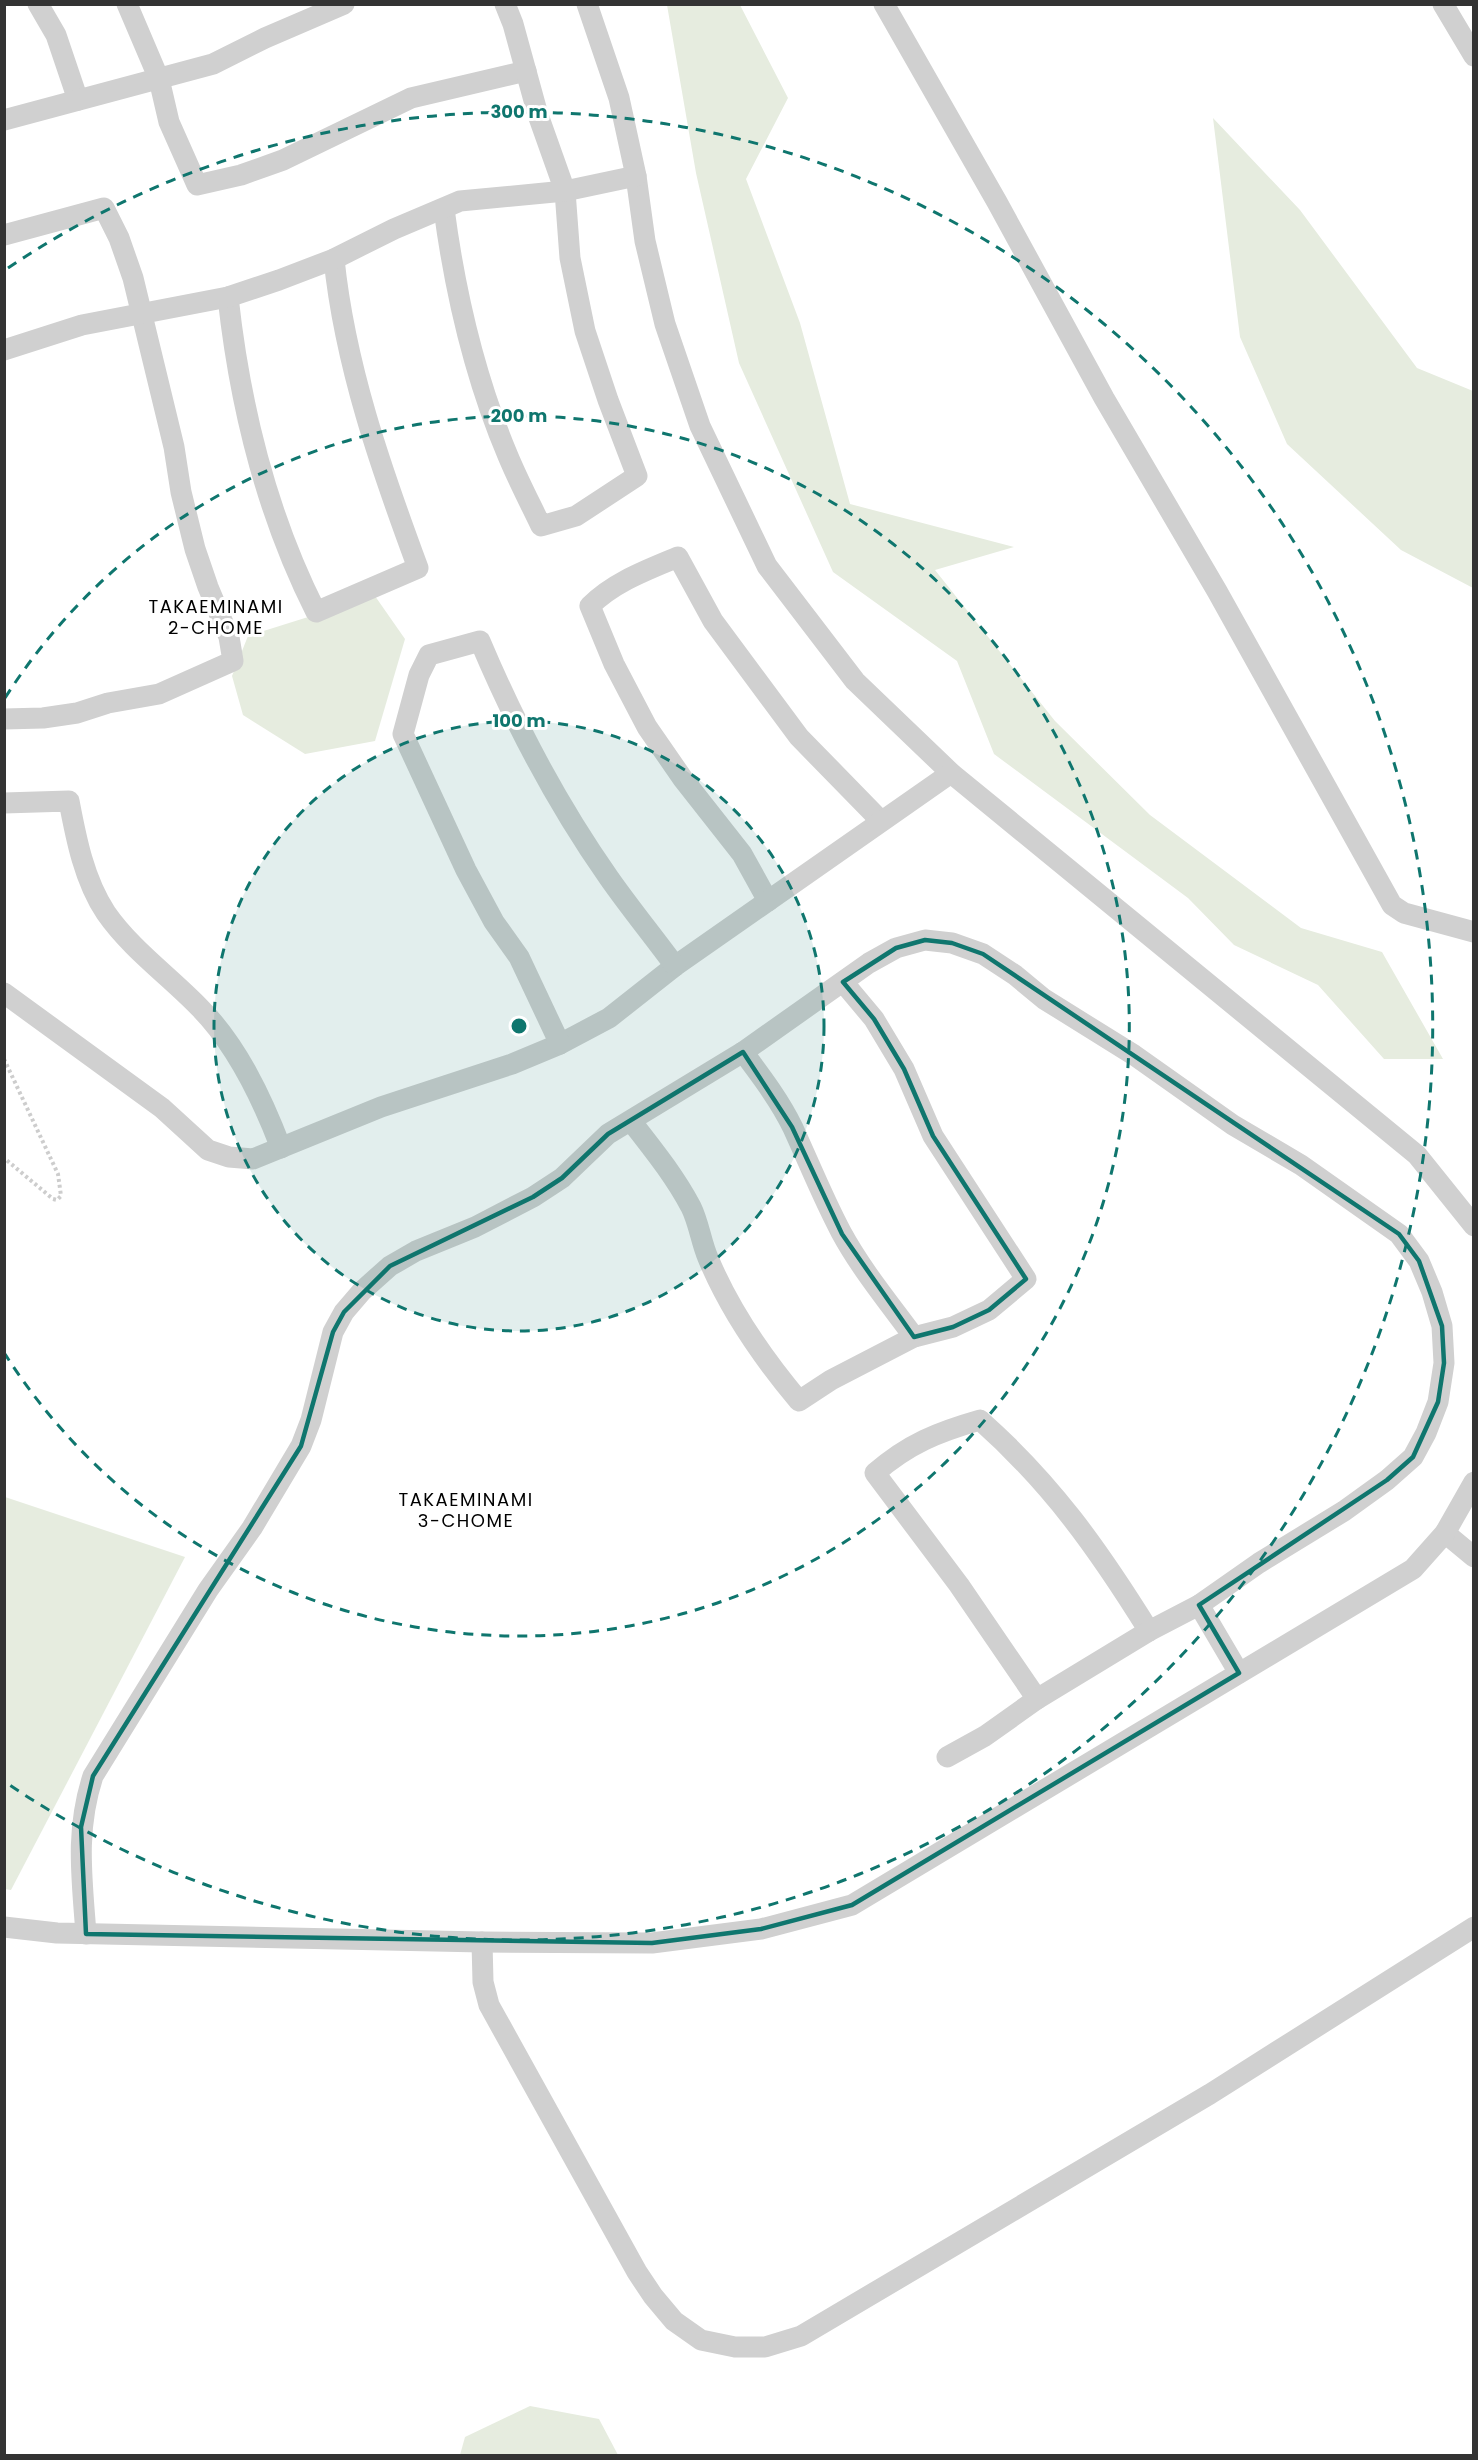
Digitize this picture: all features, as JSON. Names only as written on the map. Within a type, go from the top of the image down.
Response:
[{"type":"street","points":[[38,4],[56,35],[78,100]]},
{"type":"street","points":[[127,4],[159,79],[169,122],[197,185],[241,176],[283,160],[411,98],[526,70]]},
{"type":"street","points":[[4,120],[213,64],[265,38],[344,4]]},
{"type":"street","points":[[444,209],[450,254],[465,323],[507,454],[541,526],[576,516],[637,476],[585,332],[570,258],[565,191],[538,115],[513,24],[505,4]]},
{"type":"street","points":[[587,4],[619,98],[636,176],[645,241],[665,324],[700,426],[767,566],[855,681],[951,773],[1417,1155],[1473,1226]]},
{"type":"street","points":[[884,4],[997,202],[1104,399],[1217,591],[1392,905],[1404,913],[1473,933]]},
{"type":"street","points":[[1443,4],[1473,56]]},
{"type":"street","points":[[4,350],[82,325],[228,297],[334,259],[394,229],[460,201],[565,191],[636,176]]},
{"type":"street","points":[[4,235],[104,208],[119,238],[133,278],[174,447],[181,492],[195,549],[229,637],[233,661],[159,694],[108,703],[77,713],[43,718],[4,719]]},
{"type":"street","points":[[228,297],[234,351],[260,468],[292,564],[316,612],[418,568],[360,397],[337,291],[334,259]]},
{"type":"street","points":[[768,901],[742,854],[683,779],[647,727],[614,664],[590,606],[603,593],[678,557],[712,621],[799,737],[881,821]]},
{"type":"street","points":[[560,1044],[519,957],[494,922],[466,870],[403,734],[419,675],[429,656],[480,641],[506,700],[568,815],[609,878],[675,966]]},
{"type":"street","points":[[4,993],[162,1108],[208,1150],[229,1157],[253,1159],[381,1107],[512,1064],[560,1044],[609,1018],[675,966],[951,773]]},
{"type":"street","points":[[4,803],[69,801],[78,844],[91,884],[106,912],[159,969],[201,1008],[222,1035],[261,1097],[281,1148]]},
{"type":"street","points":[[86,1934],[81,1827],[84,1803],[93,1776],[208,1590],[252,1528],[302,1446],[333,1332],[344,1311],[390,1266],[416,1251],[475,1227],[533,1197],[562,1178],[608,1134],[743,1052],[868,963],[896,948],[925,940],[952,943],[983,954],[1015,975],[1044,999],[1134,1055],[1233,1125],[1301,1165],[1399,1234],[1419,1261],[1432,1292],[1442,1326],[1444,1363],[1438,1402],[1413,1457],[1387,1480],[1344,1511],[1259,1563],[1199,1605],[1149,1631],[1037,1699],[985,1736],[947,1757]]},
{"type":"street","points":[[630,1121],[669,1170],[692,1209],[708,1258],[737,1317],[764,1359],[799,1401],[831,1380],[914,1336],[953,1327],[989,1310],[1026,1279],[933,1136],[904,1069],[874,1019],[843,982]]},
{"type":"street","points":[[743,1052],[765,1080],[792,1126],[842,1234],[875,1285],[914,1336]]},
{"type":"street","points":[[1037,1699],[958,1585],[875,1473],[910,1446],[942,1431],[980,1420],[1015,1451],[1059,1500],[1109,1567],[1149,1631]]},
{"type":"street","points":[[4,1927],[86,1934],[652,1943],[761,1929],[852,1905],[1413,1569],[1445,1533],[1473,1482]]},
{"type":"street","points":[[1445,1533],[1473,1557]]},
{"type":"street","points":[[1199,1605],[1239,1673]]},
{"type":"street","points":[[482,1942],[483,1982],[489,2005],[637,2272],[653,2296],[674,2321],[701,2340],[735,2347],[765,2347],[801,2336],[864,2300],[1210,2094],[1473,1927]]},
{"type":"path","points":[[4,1059],[58,1174],[61,1196],[57,1200],[53,1199],[4,1158]]},
{"type":"highlighted area","points":[[925,940],[952,943],[983,954],[1399,1234],[1419,1261],[1442,1326],[1444,1363],[1438,1402],[1413,1457],[1387,1480],[1199,1605],[1239,1673],[852,1905],[761,1929],[652,1943],[86,1934],[81,1827],[93,1776],[301,1446],[333,1332],[344,1312],[390,1266],[533,1197],[562,1178],[608,1134],[743,1052],[792,1127],[842,1234],[914,1337],[953,1327],[989,1310],[1026,1279],[933,1136],[904,1069],[874,1019],[843,982],[896,948]]},
{"type":"shaded area","points":[[667,5],[740,5],[788,98],[746,179],[800,323],[850,504],[1014,547],[935,570],[1055,721],[1150,815],[1301,928],[1382,952],[1443,1059],[1384,1059],[1318,985],[1234,945],[1188,898],[994,754],[957,661],[833,572],[739,363],[696,173]]},
{"type":"shaded area","points":[[1213,118],[1300,210],[1417,368],[1473,391],[1473,588],[1401,550],[1287,444],[1240,337]]},
{"type":"shaded area","points":[[375,596],[405,639],[375,741],[305,754],[243,715],[232,676],[248,636]]},
{"type":"shaded area","points":[[5,1497],[185,1557],[11,1890],[4,1889]]},
{"type":"shaded area","points":[[530,2406],[599,2419],[618,2455],[460,2455],[465,2437]]},
{"type":"district","name":"TAKAEMINAMI 2-CHOME","points":[[216,616]]},
{"type":"district","name":"TAKAEMINAMI 3-CHOME","points":[[466,1509]]}]
